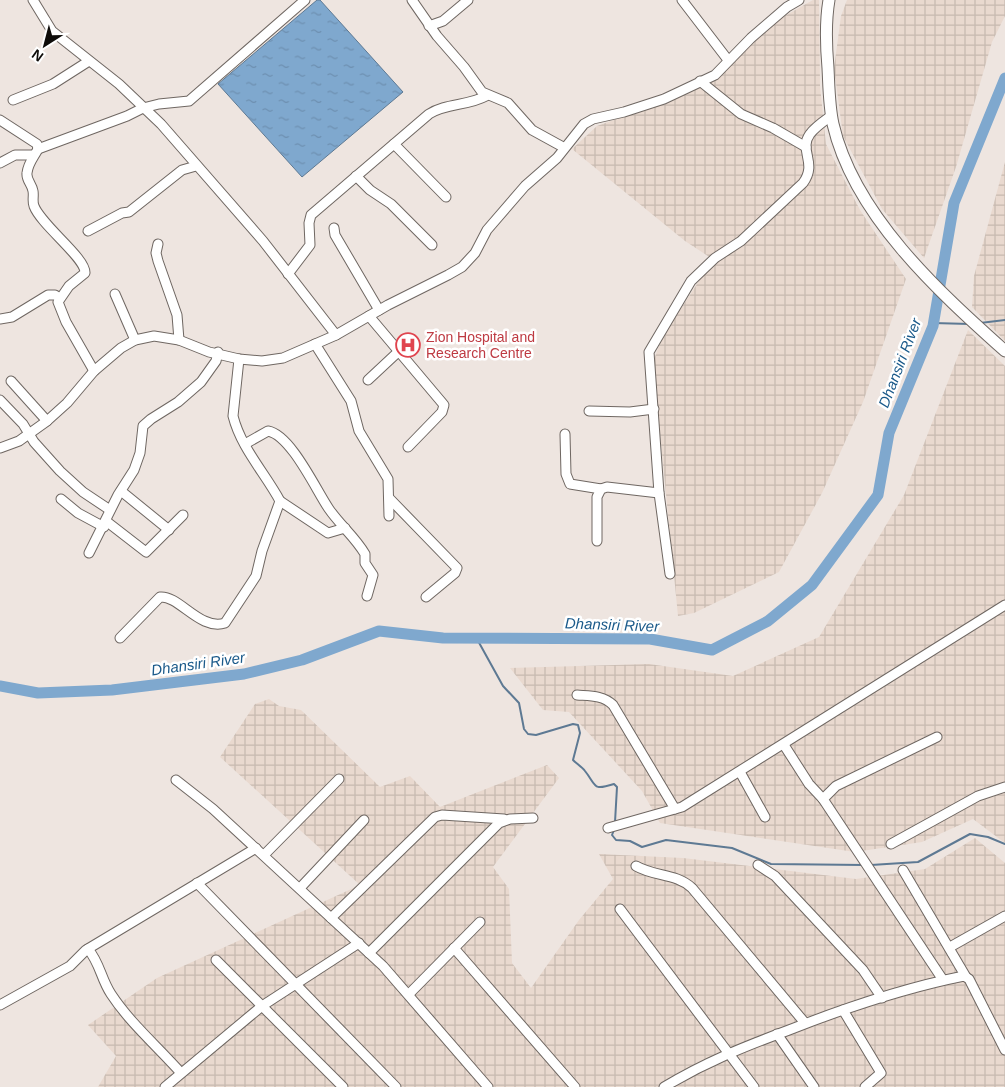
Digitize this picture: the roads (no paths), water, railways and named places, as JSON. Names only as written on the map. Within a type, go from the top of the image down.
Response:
[{"type":"main road","points":[[829,0],[826,37],[831,116],[837,139],[850,169],[882,224],[905,253],[1005,350]]},
{"type":"main road","points":[[828,66],[836,0]]},
{"type":"street","points":[[33,0],[52,31],[119,84],[161,124],[263,241],[336,335]]},
{"type":"street","points":[[0,163],[15,155],[36,152],[143,108],[159,104],[190,101],[305,0]]},
{"type":"street","points":[[412,0],[430,26],[486,96],[508,103],[532,130],[563,147]]},
{"type":"street","points":[[430,26],[443,21],[468,0]]},
{"type":"street","points":[[682,0],[728,60]]},
{"type":"street","points":[[0,448],[30,433],[47,421],[66,403],[94,371],[121,348],[135,340],[154,336],[179,340],[209,352],[218,352],[239,359],[262,362],[283,358],[336,335],[379,310],[462,267],[474,253],[487,230],[525,186],[557,158],[563,147],[584,124],[593,118],[624,112],[664,99],[716,75],[728,60],[787,7],[799,0]]},
{"type":"street","points":[[14,100],[53,84],[89,61]]},
{"type":"street","points":[[700,81],[741,114],[773,128],[806,147]]},
{"type":"street","points":[[288,274],[310,245],[308,223],[311,216],[438,108],[470,102],[486,96]]},
{"type":"street","points":[[670,574],[659,493],[649,352],[659,331],[691,281],[703,268],[740,241],[803,184],[809,175],[810,166],[806,147],[810,133],[831,116]]},
{"type":"street","points":[[0,120],[37,144],[36,152],[26,175],[33,192],[33,206],[41,218],[78,257],[85,269],[82,276],[69,286],[60,298],[59,307],[94,371]]},
{"type":"street","points":[[394,144],[446,197]]},
{"type":"street","points":[[88,231],[118,215],[130,212],[182,170],[196,166]]},
{"type":"street","points":[[356,176],[370,190],[391,204],[432,245]]},
{"type":"street","points":[[334,228],[335,235],[379,310]]},
{"type":"street","points":[[158,244],[158,261],[177,315],[179,340]]},
{"type":"street","points":[[115,294],[135,340]]},
{"type":"street","points":[[0,320],[12,317],[48,295],[56,295],[60,298]]},
{"type":"street","points":[[369,316],[444,405],[442,412],[408,447]]},
{"type":"street","points":[[315,344],[351,401],[359,431],[388,479],[389,516]]},
{"type":"street","points":[[89,552],[105,524],[110,510],[138,462],[143,426],[178,402],[201,382],[216,361],[218,352]]},
{"type":"street","points":[[368,380],[398,352]]},
{"type":"street","points":[[239,359],[233,416],[245,444],[280,501],[328,533],[345,528]]},
{"type":"street","points":[[11,381],[47,421]]},
{"type":"street","points":[[0,400],[30,433],[47,458],[70,481],[110,510]]},
{"type":"street","points":[[589,411],[630,412],[654,409]]},
{"type":"street","points":[[245,444],[266,431],[275,433],[291,449],[329,510],[365,554],[365,563],[373,575],[367,596]]},
{"type":"street","points":[[564,434],[566,474],[570,484],[601,489],[607,487],[659,493]]},
{"type":"street","points":[[597,541],[597,497],[601,489]]},
{"type":"street","points":[[121,491],[169,530]]},
{"type":"street","points":[[389,498],[457,568],[455,573],[426,597]]},
{"type":"street","points":[[61,499],[78,513],[105,524],[146,552],[182,515]]},
{"type":"street","points":[[120,638],[160,597],[168,598],[200,618],[220,624],[224,623],[256,576],[259,560],[280,501]]},
{"type":"street","points":[[608,828],[675,810],[784,745],[1005,605]]},
{"type":"street","points":[[576,696],[599,697],[608,700],[613,705],[675,810]]},
{"type":"street","points":[[823,799],[836,786],[937,736]]},
{"type":"street","points":[[784,745],[808,784],[823,799],[861,854],[943,980]]},
{"type":"street","points":[[740,772],[765,817]]},
{"type":"street","points":[[264,855],[339,779]]},
{"type":"street","points":[[176,780],[264,855],[369,953],[409,994],[488,1087]]},
{"type":"street","points":[[891,844],[978,796],[1005,789],[1005,798]]},
{"type":"street","points":[[331,918],[435,817],[442,815],[506,819],[533,818]]},
{"type":"street","points":[[369,953],[492,829],[506,819]]},
{"type":"street","points":[[300,888],[364,820]]},
{"type":"street","points":[[0,1005],[70,966],[88,948],[256,848]]},
{"type":"street","points":[[758,865],[774,876],[863,970],[882,998]]},
{"type":"street","points":[[636,866],[645,871],[673,876],[685,882],[774,983],[805,1023]]},
{"type":"street","points":[[903,870],[950,947],[1005,1050]]},
{"type":"street","points":[[197,883],[396,1087]]},
{"type":"street","points":[[620,909],[730,1052],[754,1087]]},
{"type":"street","points":[[950,947],[1005,916]]},
{"type":"street","points":[[409,994],[480,922]]},
{"type":"street","points":[[165,1087],[262,1006],[359,944]]},
{"type":"street","points":[[88,948],[98,961],[104,982],[117,1003],[182,1073]]},
{"type":"street","points":[[454,948],[575,1087]]},
{"type":"street","points":[[216,960],[343,1087]]},
{"type":"street","points":[[664,1087],[678,1084],[730,1052],[805,1023],[943,980],[966,977]]},
{"type":"street","points":[[844,1010],[881,1073],[865,1087]]},
{"type":"street","points":[[777,1034],[814,1087]]},
{"type":"water","points":[[317,0],[320,0],[403,92],[302,177],[218,84]]},
{"type":"waterway","name":"Dhansiri River","points":[[0,686],[38,693],[112,690],[244,674],[302,660],[379,631],[443,638],[650,639],[712,650],[768,621],[812,585],[878,495],[889,433],[933,326],[954,203],[1005,78]]},
{"type":"waterway","points":[[980,323],[1005,320]]},
{"type":"waterway","points":[[933,323],[970,324]]},
{"type":"waterway","points":[[477,639],[503,686],[519,703],[524,729],[528,734],[536,735],[573,724],[578,725],[580,733],[573,760],[584,770],[596,786],[602,787],[614,784],[617,787],[615,822]]},
{"type":"waterway","points":[[614,830],[612,835],[616,840],[630,841],[642,847],[666,840],[732,848],[771,864],[864,865]]},
{"type":"waterway","points":[[871,865],[918,862],[970,834],[988,837],[1005,844]]},
{"type":"place","name":"Zion Hospital and Research Centre","points":[[408,345]]}]
